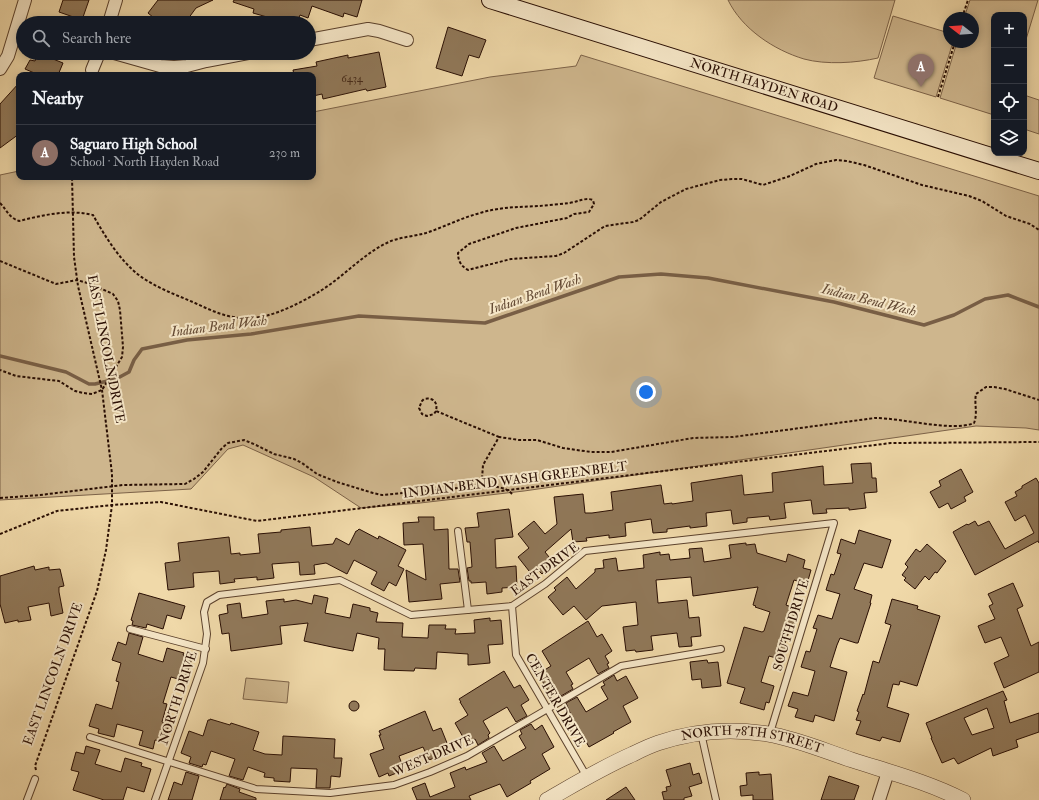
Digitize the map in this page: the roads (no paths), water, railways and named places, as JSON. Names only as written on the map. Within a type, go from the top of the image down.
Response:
[{"type":"main road","name":"NORTH HAYDEN ROAD","points":[[490,0],[1039,171]]},
{"type":"street","points":[[22,16],[25,0]]},
{"type":"street","points":[[111,16],[116,0]]},
{"type":"street","points":[[316,39],[368,29],[407,40]]},
{"type":"street","points":[[0,69],[8,56],[16,35]]},
{"type":"street","points":[[92,70],[96,60]]},
{"type":"street","points":[[139,60],[160,66],[174,67],[187,66],[199,60]]},
{"type":"street","name":"NORTH 78TH STREET","points":[[548,800],[587,777],[656,743],[678,737],[718,731],[739,731],[769,734],[930,786],[963,800]]},
{"type":"street","points":[[879,800],[888,772]]},
{"type":"lane","name":"EAST DRIVE","points":[[207,602],[219,595],[340,580],[412,615],[512,606],[545,584],[584,551],[834,523]]},
{"type":"lane","name":"SOUTH DRIVE","points":[[769,734],[834,523]]},
{"type":"lane","points":[[458,531],[468,610]]},
{"type":"lane","name":"NORTH DRIVE","points":[[155,800],[203,663],[207,634],[204,612],[207,602]]},
{"type":"lane","name":"CENTER DRIVE","points":[[512,606],[516,655],[587,777]]},
{"type":"lane","points":[[130,629],[206,648]]},
{"type":"lane","name":"WEST DRIVE","points":[[90,737],[256,789],[330,793],[387,786],[394,785],[430,772],[467,756],[621,666],[721,649]]},
{"type":"lane","points":[[701,734],[716,800]]},
{"type":"lane","points":[[27,800],[35,779]]},
{"type":"waterway","name":"Indian Bend Wash","points":[[0,356],[66,372],[89,384],[95,384],[116,379],[129,372],[134,360],[142,349],[187,340],[251,334],[359,316],[485,323],[619,277],[661,274],[708,278],[834,302],[924,325],[954,315],[985,299],[1008,295],[1039,307]]},
{"type":"place","name":"Saguaro High School","points":[[921,87]]}]
